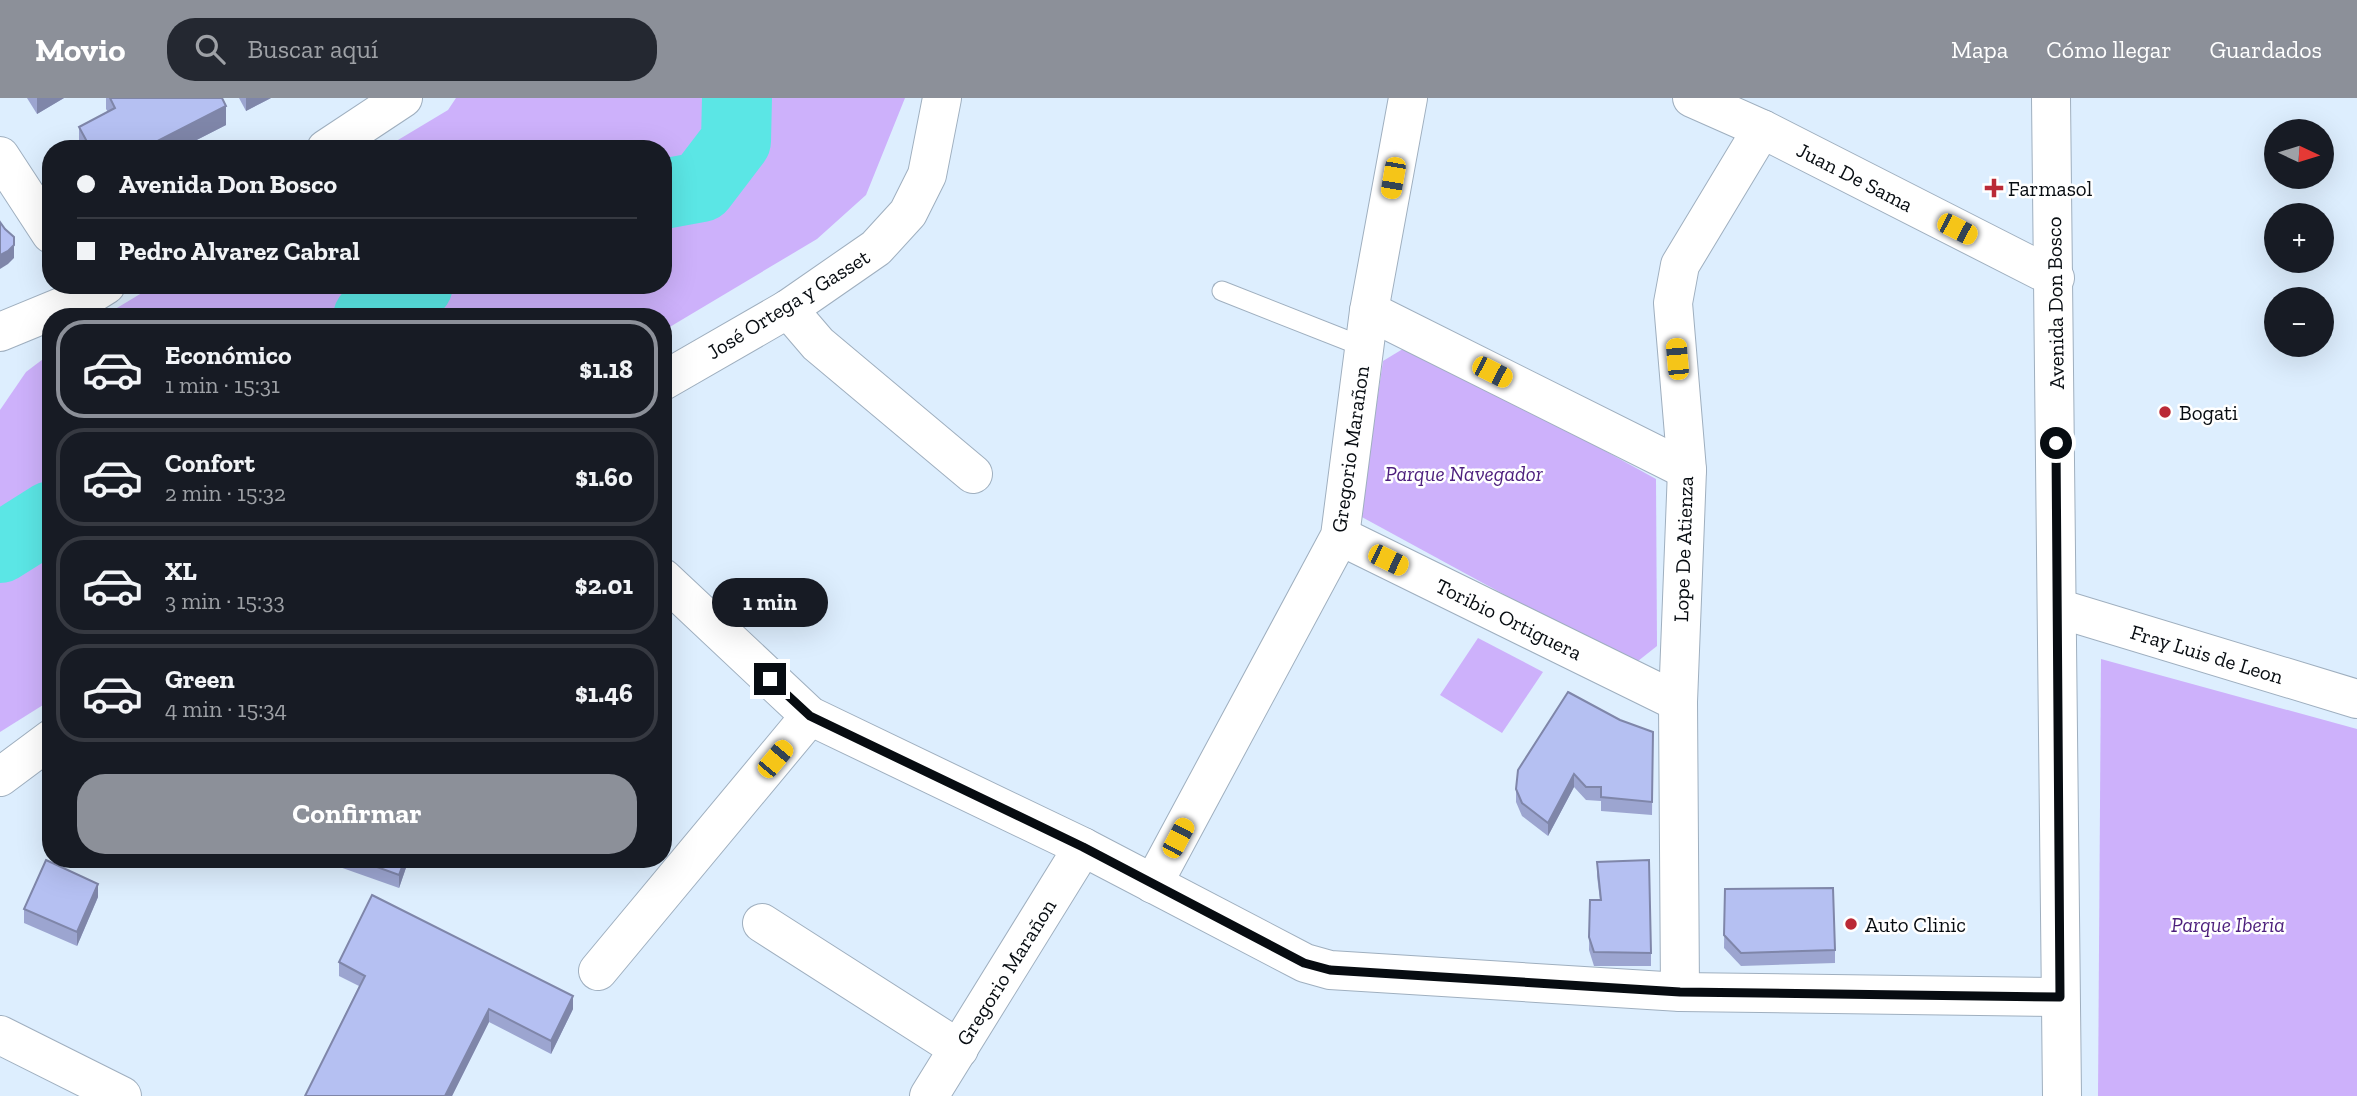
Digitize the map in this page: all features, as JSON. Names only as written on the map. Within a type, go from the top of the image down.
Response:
[{"type":"street","points":[[340,140],[403,98]]},
{"type":"street","name":"José Ortega y Gasset","points":[[672,377],[788,309],[876,248],[908,213],[928,175],[942,98]]},
{"type":"street","name":"Gregorio Marañon","points":[[1153,884],[1339,536],[1367,329],[1408,98]]},
{"type":"street","name":"Juan De Sama","points":[[1692,98],[1762,130],[2055,278]]},
{"type":"street","name":"Avenida Don Bosco","points":[[2051,98],[2062,1096]]},
{"type":"street","name":"Lope De Atienza","points":[[1680,992],[1678,702],[1687,470],[1673,303],[1680,265],[1762,130]]},
{"type":"street","points":[[0,156],[42,220]]},
{"type":"street","points":[[57,308],[84,294]]},
{"type":"street","points":[[788,309],[818,344],[973,474]]},
{"type":"street","points":[[0,332],[42,316]]},
{"type":"street","points":[[0,358],[42,318]]},
{"type":"street","points":[[1367,329],[1687,470]]},
{"type":"street","name":"Toribio Ortiguera","points":[[1339,536],[1678,702]]},
{"type":"street","points":[[672,586],[810,716],[1083,847],[1304,963],[1330,970],[1680,992],[2060,997]]},
{"type":"street","name":"Fray Luis de Leon","points":[[2057,608],[2357,699]]},
{"type":"street","points":[[598,971],[810,716]]},
{"type":"street","points":[[0,777],[42,746]]},
{"type":"street","name":"Gregorio Marañon","points":[[929,1096],[1083,847]]},
{"type":"street","points":[[762,923],[959,1049]]},
{"type":"street","points":[[0,1035],[122,1096]]},
{"type":"lane","points":[[1222,291],[1367,329]]},
{"type":"green space","points":[[456,98],[905,98],[866,195],[817,239],[672,326],[672,308],[117,308],[140,294],[672,294],[672,140],[398,140],[448,110]]},
{"type":"green space","name":"Parque Navegador","points":[[1411,344],[1656,479],[1657,646],[1633,665],[1360,516],[1383,361]]},
{"type":"green space","points":[[42,360],[42,706],[0,732],[0,410],[26,372]]},
{"type":"green space","points":[[1478,638],[1543,672],[1502,733],[1440,695]]},
{"type":"green space","name":"Parque Iberia","points":[[2101,659],[2357,729],[2357,1096],[2098,1096]]},
{"type":"building","points":[[110,98],[222,98],[226,106],[160,140],[86,140],[79,127],[115,108]]},
{"type":"building","points":[[0,222],[14,237],[14,245],[0,255]]},
{"type":"building","points":[[1568,692],[1620,720],[1653,732],[1652,802],[1601,797],[1601,787],[1586,787],[1574,774],[1548,823],[1522,803],[1516,789],[1518,770]]},
{"type":"building","points":[[1649,860],[1651,953],[1594,952],[1589,937],[1590,900],[1601,900],[1597,862]]},
{"type":"building","points":[[42,868],[63,868],[98,884],[77,932],[24,909]]},
{"type":"building","points":[[380,868],[402,868],[399,875]]},
{"type":"building","points":[[1833,888],[1835,950],[1741,953],[1724,935],[1725,889]]},
{"type":"building","points":[[372,895],[573,996],[551,1041],[489,1009],[445,1096],[305,1096],[365,976],[339,962]]},
{"type":"waterway","points":[[672,192],[701,187],[736,141],[737,98]]},
{"type":"waterway","points":[[382,308],[404,294]]},
{"type":"waterway","points":[[0,548],[42,522]]},
{"type":"place","name":"Farmasol","points":[[1994,188]]},
{"type":"place","name":"Bogati","points":[[2165,412]]},
{"type":"place","name":"Auto Clinic","points":[[1851,924]]},
{"type":"route","points":[[770,679],[810,716],[1083,847],[1304,963],[1330,970],[1680,992],[2060,997],[2056,443]]}]
